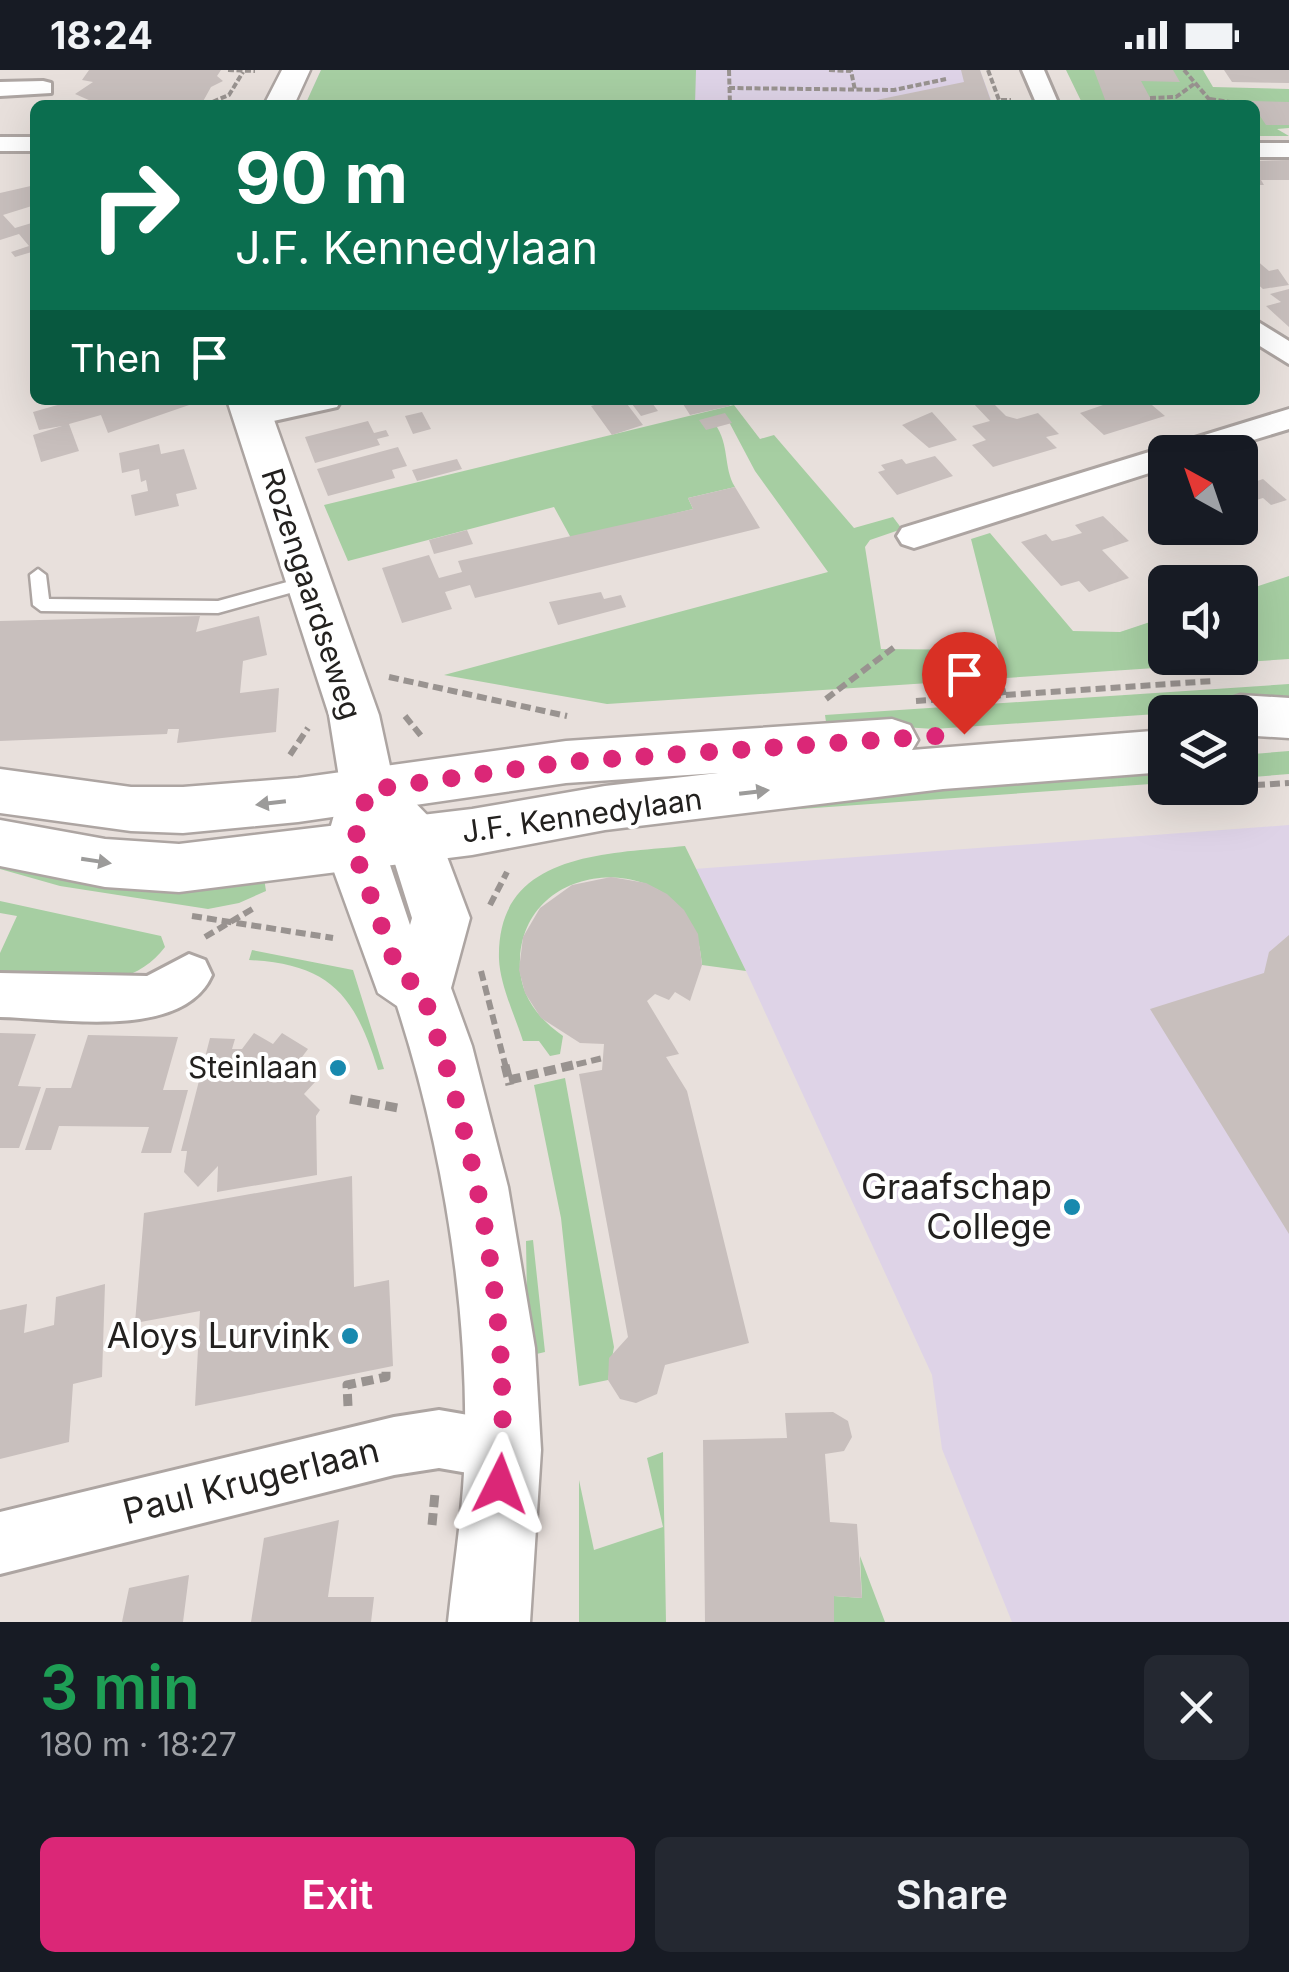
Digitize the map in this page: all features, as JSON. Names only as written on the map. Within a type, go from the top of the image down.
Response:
[{"type":"main road","points":[[282,100],[296,70]]},
{"type":"main road","name":"Rozengaardseweg","points":[[249,408],[354,715],[368,790],[353,847]]},
{"type":"main road","points":[[1258,706],[1289,718]]},
{"type":"main road","name":"J.F. Kennedylaan","points":[[0,791],[130,809],[183,810],[368,790],[566,762],[1148,721]]},
{"type":"main road","points":[[1258,745],[1289,742]]},
{"type":"main road","name":"J.F. Kennedylaan","points":[[0,843],[105,864],[179,868],[415,840],[605,808],[943,768],[1148,753]]},
{"type":"main road","points":[[368,790],[415,840],[441,918],[417,994]]},
{"type":"main road","points":[[353,847],[417,994],[488,1253],[499,1348],[471,1444],[489,1622]]},
{"type":"street","points":[[1033,70],[1046,100]]},
{"type":"street","points":[[0,89],[45,88]]},
{"type":"street","points":[[0,144],[30,144]]},
{"type":"street","points":[[1260,150],[1289,150]]},
{"type":"street","points":[[1260,333],[1289,355]]},
{"type":"street","points":[[249,408],[278,405]]},
{"type":"street","points":[[1237,435],[1289,419]]},
{"type":"street","points":[[914,536],[1148,462]]},
{"type":"street","points":[[0,996],[153,998],[188,975]]},
{"type":"street","name":"Paul Krugerlaan","points":[[0,1543],[394,1446],[471,1444]]},
{"type":"lane","points":[[38,575],[41,605],[218,607],[309,582]]},
{"type":"path","points":[[728,70],[730,100]]},
{"type":"path","points":[[829,70],[851,70],[855,90]]},
{"type":"path","points":[[1184,70],[1208,99],[1215,100]]},
{"type":"path","points":[[216,100],[229,95],[244,71]]},
{"type":"path","points":[[729,88],[894,90],[946,79]]},
{"type":"path","points":[[1150,98],[1176,96],[1194,84]]},
{"type":"path","points":[[816,707],[896,645]]},
{"type":"path","points":[[990,645],[1004,696],[1148,697]]},
{"type":"path","name":"Rozengaardseweg","points":[[380,674],[575,718]]},
{"type":"path","points":[[1258,785],[1289,782]]},
{"type":"path","points":[[229,921],[417,994],[410,1112],[350,1100]]},
{"type":"path","points":[[509,1080],[602,1058]]},
{"type":"path","points":[[431,1536],[471,1444]]},
{"type":"shaded area","points":[[321,70],[980,70],[991,100],[307,100]]},
{"type":"shaded area","name":"Graafschap College","points":[[1289,825],[1289,1622],[1012,1622],[942,1449],[932,1375],[746,971],[694,869]]},
{"type":"green space","points":[[321,70],[696,70],[695,100],[307,100]]},
{"type":"green space","points":[[1066,70],[1203,70],[1213,87],[1289,89],[1289,128],[1277,129],[1289,136],[1260,136],[1260,100],[1081,100]]},
{"type":"green space","points":[[734,405],[760,439],[774,435],[854,528],[893,517],[902,529],[870,540],[865,547],[881,649],[985,650],[990,679],[607,704],[444,675],[828,572],[755,471],[728,420],[715,424],[735,487],[688,498],[693,509],[571,538],[554,507],[348,561],[324,505]]},
{"type":"green space","points":[[990,533],[1073,631],[1120,632],[1148,623],[1148,668],[1006,678],[971,539]]},
{"type":"green space","points":[[1289,576],[1289,659],[1258,661],[1258,586]]},
{"type":"green space","points":[[1289,684],[1289,705],[1258,707],[1258,695],[1148,695],[1148,715],[934,729],[826,722],[825,715]]},
{"type":"green space","points":[[1289,751],[1289,774],[1258,777],[1258,754]]},
{"type":"green space","points":[[1148,762],[1148,784],[646,820]]},
{"type":"green space","points":[[685,846],[746,971],[702,965],[693,927],[672,900],[643,883],[611,878],[578,883],[550,898],[529,923],[520,959],[522,983],[531,1003],[563,1036],[560,1054],[550,1056],[539,1041],[523,1041],[499,959],[503,924],[516,897],[536,878],[561,865],[622,852]]},
{"type":"green space","points":[[0,857],[263,871],[266,891],[239,903],[208,909],[60,886],[0,869]]},
{"type":"green space","points":[[0,901],[161,936],[165,947],[150,963],[111,980],[67,985],[0,984],[0,953],[17,916],[0,913]]},
{"type":"green space","points":[[252,950],[353,970],[384,1069],[378,1070],[360,1022],[336,989],[301,968],[249,960]]},
{"type":"green space","points":[[565,1078],[614,1347],[608,1380],[579,1386],[561,1218],[534,1085]]},
{"type":"green space","points":[[533,1240],[545,1352],[528,1356],[526,1241]]},
{"type":"green space","points":[[663,1452],[666,1622],[579,1622],[579,1480],[594,1550],[663,1527],[647,1458]]},
{"type":"green space","points":[[860,1556],[885,1622],[834,1622],[834,1596],[862,1598]]},
{"type":"building","points":[[89,70],[221,70],[217,76],[223,81],[211,87],[204,100],[89,100],[75,94],[93,82],[82,80]]},
{"type":"building","points":[[961,70],[980,70],[991,100],[876,100],[964,82]]},
{"type":"building","points":[[1094,70],[1173,70],[1180,82],[1141,81],[1151,100],[1105,100]]},
{"type":"building","points":[[1224,70],[1289,70],[1289,83],[1232,82]]},
{"type":"building","points":[[1260,101],[1289,102],[1289,125],[1266,125],[1260,116]]},
{"type":"building","points":[[1289,160],[1289,180],[1261,180],[1264,185],[1260,185],[1260,161]]},
{"type":"building","points":[[30,186],[30,207],[3,215],[15,228],[30,224],[30,252],[15,257],[11,252],[29,246],[19,234],[0,240],[0,193]]},
{"type":"building","points":[[1260,263],[1269,271],[1278,269],[1289,285],[1263,289]]},
{"type":"building","points":[[1289,289],[1289,327],[1266,306],[1281,302],[1270,294]]},
{"type":"building","points":[[58,405],[189,405],[108,433],[101,415],[69,424],[79,451],[41,462],[33,435],[62,426],[39,430],[33,412]]},
{"type":"building","points":[[628,405],[643,425],[612,435],[591,406]]},
{"type":"building","points":[[633,405],[654,405],[658,411],[641,416]]},
{"type":"building","points":[[684,405],[730,406],[690,415]]},
{"type":"building","points":[[975,405],[995,405],[1006,416],[1017,419],[1038,413],[1059,434],[1046,437],[1057,448],[993,467],[972,445],[986,440],[972,426],[990,421]]},
{"type":"building","points":[[1103,405],[1152,405],[1165,416],[1104,435],[1080,413]]},
{"type":"building","points":[[422,412],[431,429],[413,434],[405,416]]},
{"type":"building","points":[[932,412],[957,440],[929,448],[902,425]]},
{"type":"building","points":[[725,413],[732,423],[706,430],[699,420]]},
{"type":"building","points":[[368,421],[374,433],[386,430],[389,436],[377,439],[380,445],[315,463],[305,437]]},
{"type":"building","points":[[159,444],[161,454],[184,449],[197,489],[176,494],[179,506],[135,516],[131,495],[148,491],[146,480],[141,482],[139,469],[122,473],[119,453]]},
{"type":"building","points":[[398,447],[407,466],[392,470],[395,478],[328,496],[317,469]]},
{"type":"building","points":[[935,456],[953,476],[897,495],[878,472],[885,470],[881,465],[902,459],[906,464]]},
{"type":"building","points":[[457,459],[462,469],[417,481],[412,470]]},
{"type":"building","points":[[1263,479],[1287,500],[1271,505],[1263,498],[1258,500],[1258,481]]},
{"type":"building","points":[[735,487],[760,528],[475,598],[470,585],[445,592],[452,609],[402,623],[382,568],[429,555],[439,578],[462,572],[458,561],[693,509],[688,498]]},
{"type":"building","points":[[1103,516],[1129,541],[1102,550],[1129,578],[1089,592],[1079,581],[1061,586],[1021,542],[1046,534],[1052,541],[1082,533],[1075,525]]},
{"type":"building","points":[[467,530],[473,544],[434,554],[429,540]]},
{"type":"building","points":[[601,592],[604,599],[621,595],[626,607],[558,625],[549,602]]},
{"type":"building","points":[[200,616],[196,632],[259,616],[267,655],[243,661],[240,693],[279,688],[276,732],[177,743],[179,729],[168,729],[167,734],[0,741],[0,621]]},
{"type":"building","points":[[611,877],[646,883],[667,894],[684,910],[698,934],[702,965],[690,1001],[675,992],[669,1000],[655,994],[647,1001],[679,1054],[666,1057],[687,1091],[749,1343],[665,1365],[657,1394],[636,1403],[620,1399],[608,1380],[609,1358],[628,1337],[579,1074],[602,1070],[604,1044],[580,1043],[541,1018],[525,993],[519,970],[523,937],[540,908],[572,885]]},
{"type":"building","points":[[1289,935],[1289,1234],[1150,1009],[1264,973],[1269,952]]},
{"type":"building","points":[[0,1033],[36,1034],[18,1086],[41,1087],[19,1148],[0,1148]]},
{"type":"building","points":[[254,1033],[273,1044],[282,1033],[308,1049],[296,1065],[315,1082],[304,1094],[320,1110],[316,1116],[317,1175],[217,1192],[218,1166],[198,1187],[184,1172],[187,1151],[181,1151],[210,1038],[235,1039],[232,1049],[242,1049]]},
{"type":"building","points":[[88,1035],[178,1037],[163,1090],[188,1090],[171,1153],[141,1153],[149,1127],[59,1126],[51,1150],[25,1150],[46,1088],[71,1088]]},
{"type":"building","points":[[352,1176],[354,1287],[389,1280],[393,1366],[195,1406],[200,1311],[135,1323],[144,1213]]},
{"type":"building","points":[[105,1284],[102,1377],[73,1384],[69,1442],[0,1459],[0,1310],[27,1304],[24,1333],[54,1325],[56,1297]]},
{"type":"building","points":[[833,1412],[848,1421],[852,1437],[844,1451],[825,1454],[830,1522],[857,1524],[862,1598],[834,1596],[834,1622],[705,1622],[703,1440],[787,1438],[785,1413]]},
{"type":"building","points":[[339,1520],[328,1597],[374,1597],[371,1622],[251,1622],[264,1538]]},
{"type":"building","points":[[189,1575],[183,1622],[122,1622],[129,1588]]},
{"type":"place","name":"Steinlaan","points":[[338,1068]]},
{"type":"place","name":"Graafschap College","points":[[1072,1207]]},
{"type":"place","name":"Aloys Lurvink","points":[[350,1336]]},
{"type":"route","points":[[500,1484],[503,1450],[499,1348],[488,1253],[441,1046],[421,988],[399,974],[353,847],[368,790],[566,762],[964,734]]}]
